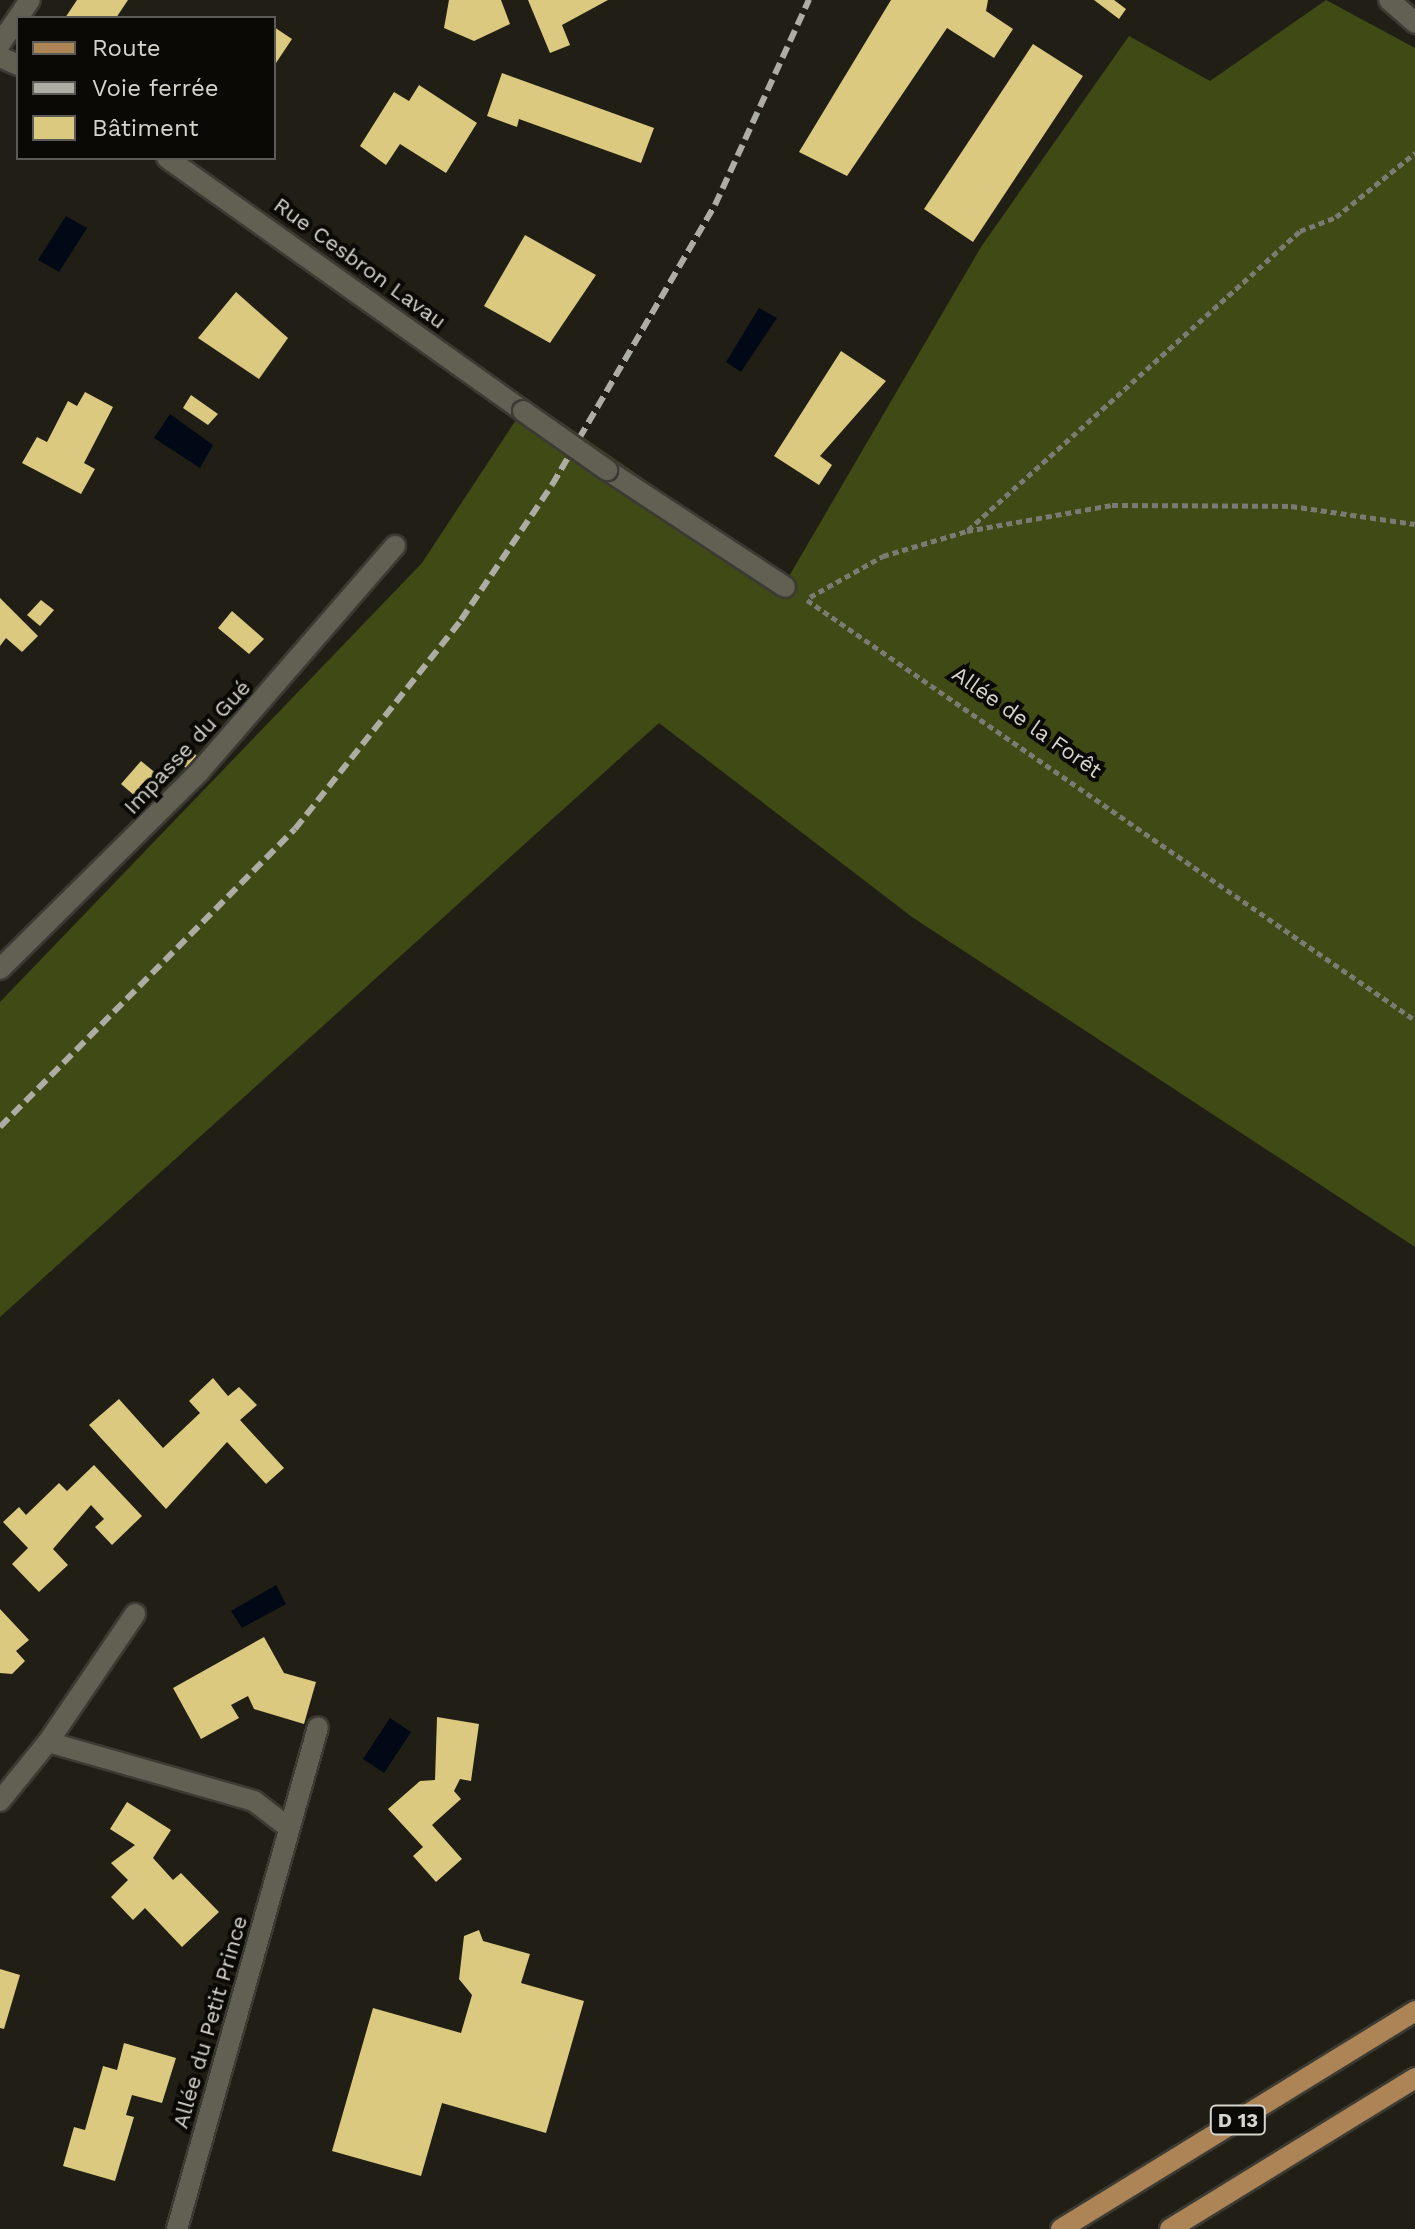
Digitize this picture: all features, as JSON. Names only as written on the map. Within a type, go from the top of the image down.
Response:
[{"type":"main road","name":"D 13","points":[[1061,2229],[1415,2011]]},
{"type":"main road","name":"D 13","points":[[1170,2229],[1415,2078]]},
{"type":"street","points":[[1389,0],[1415,23]]},
{"type":"street","points":[[0,44],[16,21]]},
{"type":"street","name":"Rue Cesbron Lavau","points":[[170,160],[607,470],[785,587]]},
{"type":"street","name":"Impasse du Gué","points":[[0,969],[200,771],[395,546]]},
{"type":"street","points":[[0,1801],[48,1742],[135,1614]]},
{"type":"street","name":"Allée du Petit Prince","points":[[177,2229],[318,1727]]},
{"type":"street","points":[[48,1742],[254,1801],[289,1828]]},
{"type":"path","points":[[967,531],[1300,231],[1336,217],[1415,153]]},
{"type":"path","points":[[807,599],[883,556],[967,531],[1112,505],[1214,503],[1362,512],[1415,524]]},
{"type":"path","name":"Allée de la Forêt","points":[[785,587],[807,599],[1415,1020]]},
{"type":"green space","points":[[1326,0],[1415,48],[1415,1247],[912,917],[659,723],[0,1317],[0,1002],[422,563],[529,400],[788,578],[981,247],[1129,36],[1210,81]]},
{"type":"shaded area","points":[[66,216],[87,228],[59,272],[38,260]]},
{"type":"shaded area","points":[[759,308],[777,318],[741,372],[726,362]]},
{"type":"shaded area","points":[[170,414],[213,445],[200,468],[154,438]]},
{"type":"shaded area","points":[[276,1585],[286,1604],[242,1628],[231,1611]]},
{"type":"shaded area","points":[[390,1718],[411,1732],[384,1773],[363,1759]]},
{"type":"building","points":[[77,0],[128,0],[117,16],[66,16]]},
{"type":"building","points":[[449,0],[501,0],[510,24],[474,41],[444,28]]},
{"type":"building","points":[[528,0],[608,0],[562,25],[570,45],[550,53]]},
{"type":"building","points":[[891,0],[988,0],[986,11],[1013,29],[994,58],[947,28],[847,176],[799,152]]},
{"type":"building","points":[[1094,0],[1114,0],[1126,9],[1119,19]]},
{"type":"building","points":[[276,28],[292,39],[276,63]]},
{"type":"building","points":[[1033,44],[1083,76],[973,242],[924,209]]},
{"type":"building","points":[[502,73],[654,128],[641,163],[519,119],[517,127],[487,116]]},
{"type":"building","points":[[419,85],[477,123],[446,173],[400,144],[386,165],[360,146],[394,92],[409,101]]},
{"type":"building","points":[[525,235],[596,275],[550,343],[484,306]]},
{"type":"building","points":[[236,292],[288,338],[259,379],[198,338]]},
{"type":"building","points":[[841,351],[886,381],[820,456],[832,465],[819,485],[774,456]]},
{"type":"building","points":[[85,392],[113,407],[84,463],[95,469],[81,494],[22,463],[37,437],[47,442],[68,401],[77,406]]},
{"type":"building","points":[[191,395],[218,414],[208,425],[183,408]]},
{"type":"building","points":[[0,598],[38,636],[22,652],[6,638],[0,646]]},
{"type":"building","points":[[41,600],[54,610],[40,626],[27,615]]},
{"type":"building","points":[[232,611],[264,639],[249,654],[218,628]]},
{"type":"building","points":[[188,748],[197,756],[186,768],[176,760]]},
{"type":"building","points":[[141,761],[163,779],[142,802],[121,784]]},
{"type":"building","points":[[213,1378],[228,1396],[239,1387],[257,1405],[240,1420],[284,1468],[266,1484],[227,1442],[166,1509],[89,1425],[119,1399],[163,1448],[200,1413],[189,1401]]},
{"type":"building","points":[[94,1465],[142,1516],[112,1545],[95,1527],[104,1519],[91,1505],[53,1549],[68,1565],[39,1592],[12,1564],[28,1548],[3,1522],[19,1507],[26,1515],[59,1483],[67,1491]]},
{"type":"building","points":[[0,1609],[29,1640],[16,1651],[25,1661],[12,1674],[0,1673]]},
{"type":"building","points":[[264,1637],[284,1673],[316,1682],[304,1724],[254,1709],[248,1696],[231,1705],[239,1718],[201,1739],[173,1688]]},
{"type":"building","points":[[437,1717],[479,1724],[471,1781],[460,1779],[454,1791],[461,1799],[432,1825],[462,1859],[436,1882],[413,1856],[423,1847],[388,1809],[420,1781],[435,1780]]},
{"type":"building","points":[[127,1802],[171,1830],[153,1858],[173,1880],[181,1873],[219,1912],[182,1947],[145,1908],[133,1920],[111,1897],[128,1880],[111,1863],[135,1845],[110,1829]]},
{"type":"building","points":[[479,1930],[483,1941],[530,1954],[521,1983],[584,2001],[546,2133],[442,2103],[421,2176],[332,2151],[373,2008],[461,2033],[472,1995],[459,1979],[464,1936]]},
{"type":"building","points":[[0,1969],[20,1975],[4,2029],[0,2028]]},
{"type":"building","points":[[124,2043],[176,2058],[162,2103],[132,2095],[126,2115],[134,2117],[115,2181],[63,2166],[74,2127],[85,2130],[103,2066],[117,2070]]},
{"type":"railway","points":[[0,1127],[295,829],[461,620],[552,485],[715,205],[809,0]]}]
